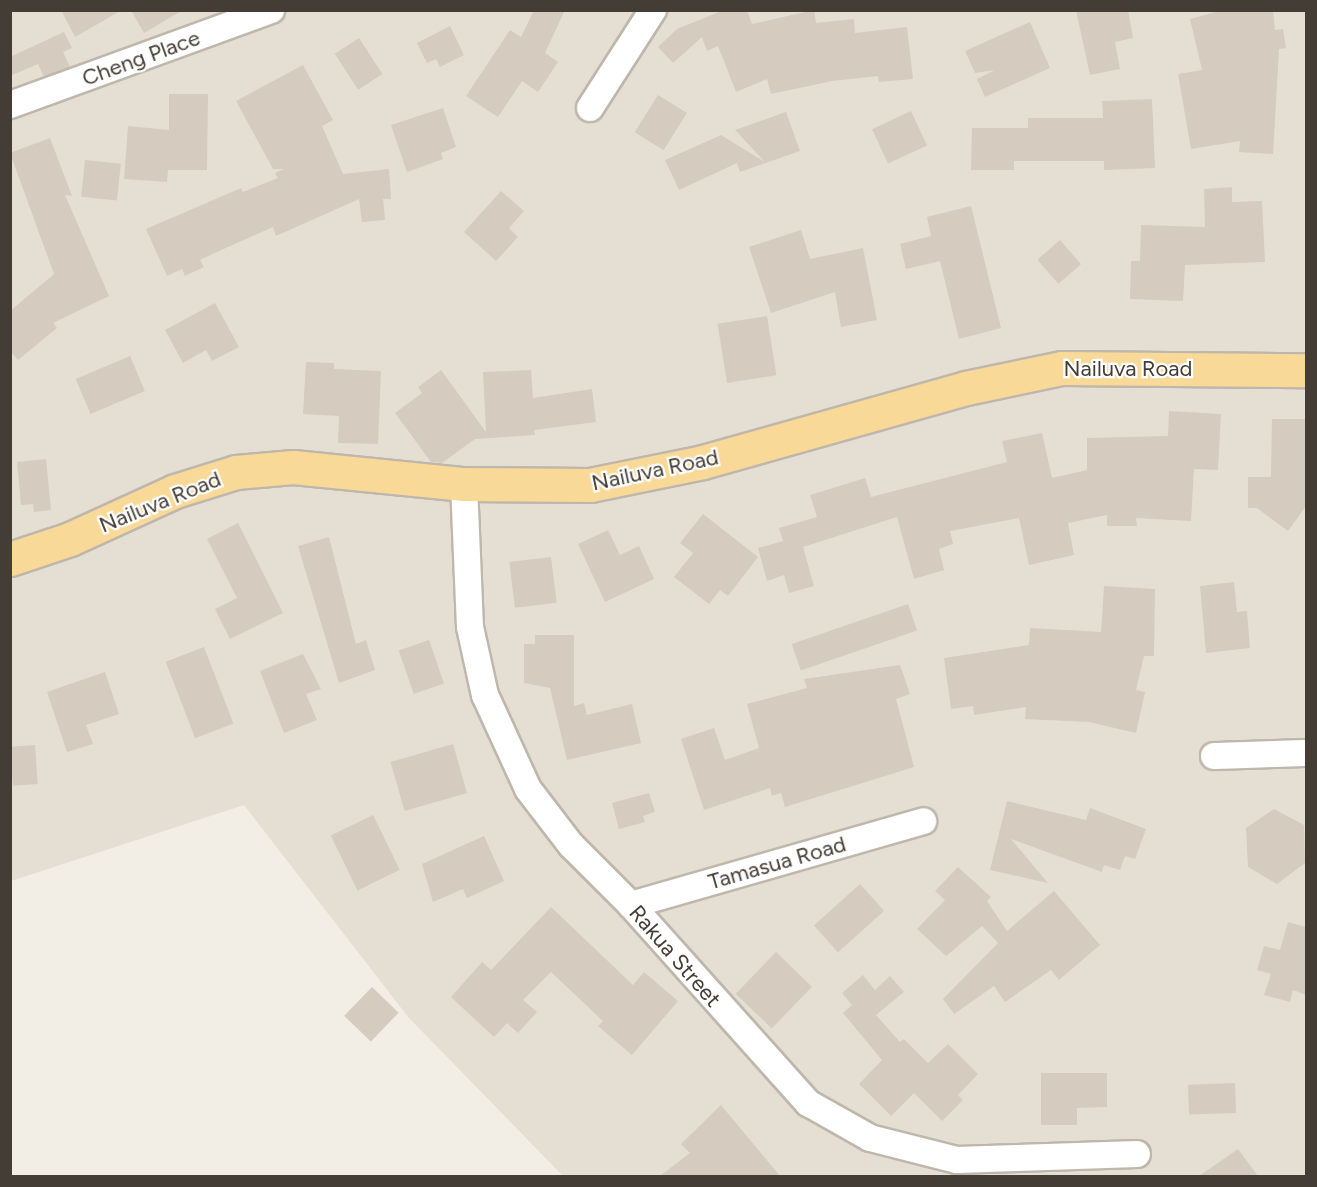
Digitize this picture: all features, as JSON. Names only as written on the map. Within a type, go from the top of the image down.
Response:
[{"type":"main road","name":"Nailuva Road","points":[[10,560],[70,539],[175,491],[236,472],[293,467],[464,484],[590,485],[703,462],[966,388],[1062,368],[1306,370]]},
{"type":"street","name":"Cheng Place","points":[[10,105],[271,10]]},
{"type":"street","points":[[590,108],[653,10]]},
{"type":"street","name":"Rakua Street","points":[[464,484],[470,627],[485,695],[500,737],[528,789],[564,836],[631,904],[808,1103],[870,1138],[957,1160],[1137,1154]]},
{"type":"street","points":[[1214,756],[1306,753]]},
{"type":"street","name":"Tamasua Road","points":[[631,904],[923,821]]},
{"type":"shaded area","points":[[10,11],[1306,11],[1306,1176],[563,1176],[409,1018],[244,805],[11,881]]},
{"type":"building","points":[[61,10],[122,10],[75,37]]},
{"type":"building","points":[[131,10],[183,10],[144,33]]},
{"type":"building","points":[[534,10],[565,10],[545,53],[558,62],[538,92],[522,81],[498,117],[466,96],[510,30],[521,37]]},
{"type":"building","points":[[724,10],[747,10],[752,24],[814,10],[816,23],[854,19],[855,33],[907,27],[913,79],[879,82],[878,76],[832,81],[771,94],[767,79],[736,92],[718,46],[707,51],[702,37],[673,63],[658,47],[677,29]]},
{"type":"building","points":[[1076,10],[1128,10],[1133,38],[1115,42],[1120,69],[1090,75]]},
{"type":"building","points":[[1223,10],[1273,10],[1275,30],[1283,29],[1286,48],[1279,49],[1273,154],[1239,152],[1240,141],[1191,149],[1178,74],[1202,70],[1190,19]]},
{"type":"building","points":[[1030,22],[1050,68],[985,97],[977,79],[995,70],[975,73],[965,51]]},
{"type":"building","points":[[450,26],[464,55],[440,67],[436,59],[427,63],[417,43]]},
{"type":"building","points":[[64,32],[72,48],[63,52],[70,67],[44,77],[38,64],[10,76],[10,57]]},
{"type":"building","points":[[359,38],[382,74],[358,90],[335,54]]},
{"type":"building","points":[[303,65],[333,120],[322,126],[343,174],[389,169],[391,199],[383,199],[385,220],[362,222],[359,199],[276,236],[273,227],[200,260],[204,267],[185,276],[182,269],[167,276],[146,229],[241,188],[243,192],[278,178],[275,173],[284,169],[273,169],[236,101]]},
{"type":"building","points":[[169,94],[208,94],[207,170],[168,170],[167,182],[124,179],[128,126],[169,130]]},
{"type":"building","points":[[658,95],[687,113],[664,150],[635,132]]},
{"type":"building","points":[[1152,99],[1155,168],[1104,170],[1104,161],[1014,161],[1014,170],[971,170],[972,128],[1028,128],[1028,118],[1103,118],[1102,101]]},
{"type":"building","points":[[443,108],[456,147],[441,153],[443,159],[407,172],[391,125]]},
{"type":"building","points":[[911,111],[927,145],[888,164],[872,129]]},
{"type":"building","points":[[786,112],[800,151],[740,172],[737,163],[679,190],[665,160],[721,135],[765,162],[735,130]]},
{"type":"building","points":[[50,138],[72,196],[65,195],[109,296],[53,323],[57,328],[18,360],[10,351],[10,311],[54,274],[10,153]]},
{"type":"building","points":[[85,160],[121,164],[117,201],[81,197]]},
{"type":"building","points":[[1232,187],[1232,202],[1262,201],[1265,262],[1185,265],[1183,301],[1130,299],[1131,261],[1140,261],[1141,225],[1205,227],[1204,189]]},
{"type":"building","points":[[501,191],[524,211],[509,228],[518,237],[496,261],[464,232]]},
{"type":"building","points":[[971,206],[1001,328],[959,339],[940,261],[906,269],[900,244],[931,236],[927,217]]},
{"type":"building","points":[[801,230],[810,259],[863,248],[877,320],[841,327],[835,292],[771,313],[749,247]]},
{"type":"building","points":[[1060,240],[1081,264],[1058,284],[1037,260]]},
{"type":"building","points":[[215,303],[239,347],[212,361],[206,350],[183,363],[165,330]]},
{"type":"building","points":[[767,316],[776,375],[727,383],[718,324]]},
{"type":"building","points":[[130,356],[145,391],[91,414],[76,379]]},
{"type":"building","points":[[306,362],[334,363],[334,369],[381,371],[378,444],[338,443],[339,416],[303,414]]},
{"type":"building","points":[[441,370],[486,432],[483,372],[531,370],[533,398],[592,389],[596,422],[534,430],[535,435],[475,439],[442,463],[431,462],[395,413],[422,393],[418,387]]},
{"type":"building","points":[[1169,411],[1221,414],[1218,470],[1194,469],[1191,521],[1136,518],[1137,526],[1107,526],[1107,515],[1068,523],[1074,555],[1029,565],[1019,518],[950,531],[953,544],[939,549],[944,570],[914,579],[897,517],[803,547],[814,586],[789,593],[784,575],[767,581],[758,548],[783,541],[779,528],[817,517],[810,495],[865,478],[871,497],[1007,462],[1002,441],[1042,433],[1052,478],[1087,470],[1087,438],[1168,436]]},
{"type":"building","points":[[1272,419],[1306,419],[1306,506],[1288,531],[1257,508],[1248,508],[1248,477],[1271,477]]},
{"type":"building","points":[[46,459],[51,510],[34,512],[33,504],[21,505],[17,462]]},
{"type":"building","points":[[703,514],[758,557],[728,596],[720,590],[709,604],[674,577],[693,553],[680,543]]},
{"type":"building","points":[[238,523],[283,613],[230,639],[215,609],[237,598],[207,539]]},
{"type":"building","points":[[608,530],[620,555],[639,546],[654,579],[605,602],[578,544]]},
{"type":"building","points":[[329,537],[356,644],[366,640],[375,670],[339,683],[298,546]]},
{"type":"building","points":[[551,557],[557,603],[515,608],[509,562]]},
{"type":"building","points":[[1234,582],[1237,612],[1247,611],[1250,648],[1206,653],[1200,586]]},
{"type":"building","points":[[1104,586],[1155,589],[1154,656],[1144,656],[1136,690],[1145,692],[1136,733],[1089,722],[1025,719],[1026,707],[974,715],[973,706],[951,709],[944,658],[1029,645],[1030,628],[1101,632]]},
{"type":"building","points":[[908,604],[917,630],[801,671],[792,644]]},
{"type":"building","points":[[535,635],[574,635],[574,706],[584,703],[587,715],[632,704],[641,743],[567,760],[550,688],[524,683],[524,644],[535,644]]},
{"type":"building","points":[[429,640],[444,683],[414,694],[399,650]]},
{"type":"building","points":[[204,647],[233,724],[195,738],[166,662]]},
{"type":"building","points":[[303,654],[321,689],[306,694],[317,720],[284,733],[260,671]]},
{"type":"building","points":[[900,665],[910,694],[896,699],[914,767],[785,807],[781,793],[772,796],[770,788],[704,810],[681,739],[714,728],[725,760],[759,748],[747,704],[807,688],[804,679]]},
{"type":"building","points":[[105,672],[119,714],[86,725],[93,744],[67,752],[47,692]]},
{"type":"building","points":[[453,744],[467,793],[405,811],[391,762]]},
{"type":"building","points":[[35,745],[38,784],[13,786],[10,747]]},
{"type":"building","points":[[649,793],[655,812],[643,816],[645,822],[619,829],[612,803]]},
{"type":"building","points":[[1007,801],[1086,820],[1090,808],[1146,829],[1135,859],[1125,856],[1120,870],[1104,865],[1102,872],[1011,839],[1048,883],[990,870]]},
{"type":"building","points":[[1274,809],[1304,825],[1305,863],[1277,884],[1248,867],[1246,828]]},
{"type":"building","points":[[373,815],[400,870],[357,890],[331,836]]},
{"type":"building","points":[[484,836],[504,881],[467,898],[463,889],[433,902],[422,864]]},
{"type":"building","points":[[958,867],[991,897],[987,901],[1007,931],[1054,891],[1100,945],[1059,980],[1051,970],[1005,1002],[994,986],[954,1014],[943,999],[998,943],[982,926],[946,956],[917,929],[945,900],[935,891]]},
{"type":"building","points":[[860,884],[884,911],[838,952],[814,925]]},
{"type":"building","points":[[551,907],[633,985],[644,972],[678,1001],[632,1055],[598,1026],[603,1021],[551,972],[523,1000],[537,1012],[518,1033],[507,1023],[494,1037],[451,997],[482,962],[491,970]]},
{"type":"building","points":[[1288,922],[1306,927],[1306,995],[1293,990],[1290,1002],[1264,995],[1271,974],[1257,970],[1264,946],[1280,950]]},
{"type":"building","points":[[776,952],[812,987],[772,1028],[736,994]]},
{"type":"building","points":[[863,975],[875,990],[890,976],[904,992],[876,1015],[900,1042],[904,1039],[928,1063],[948,1044],[978,1074],[958,1095],[963,1100],[942,1121],[914,1093],[891,1116],[859,1084],[882,1060],[843,1013],[852,1005],[842,993]]},
{"type":"building","points":[[372,987],[399,1013],[371,1041],[344,1016]]},
{"type":"building","points":[[1041,1073],[1107,1073],[1107,1107],[1077,1108],[1077,1125],[1041,1125]]},
{"type":"building","points":[[1235,1083],[1236,1113],[1189,1115],[1188,1085]]},
{"type":"building","points":[[721,1105],[780,1176],[660,1176],[690,1153],[681,1144]]},
{"type":"building","points":[[1238,1149],[1258,1176],[1199,1176]]}]
